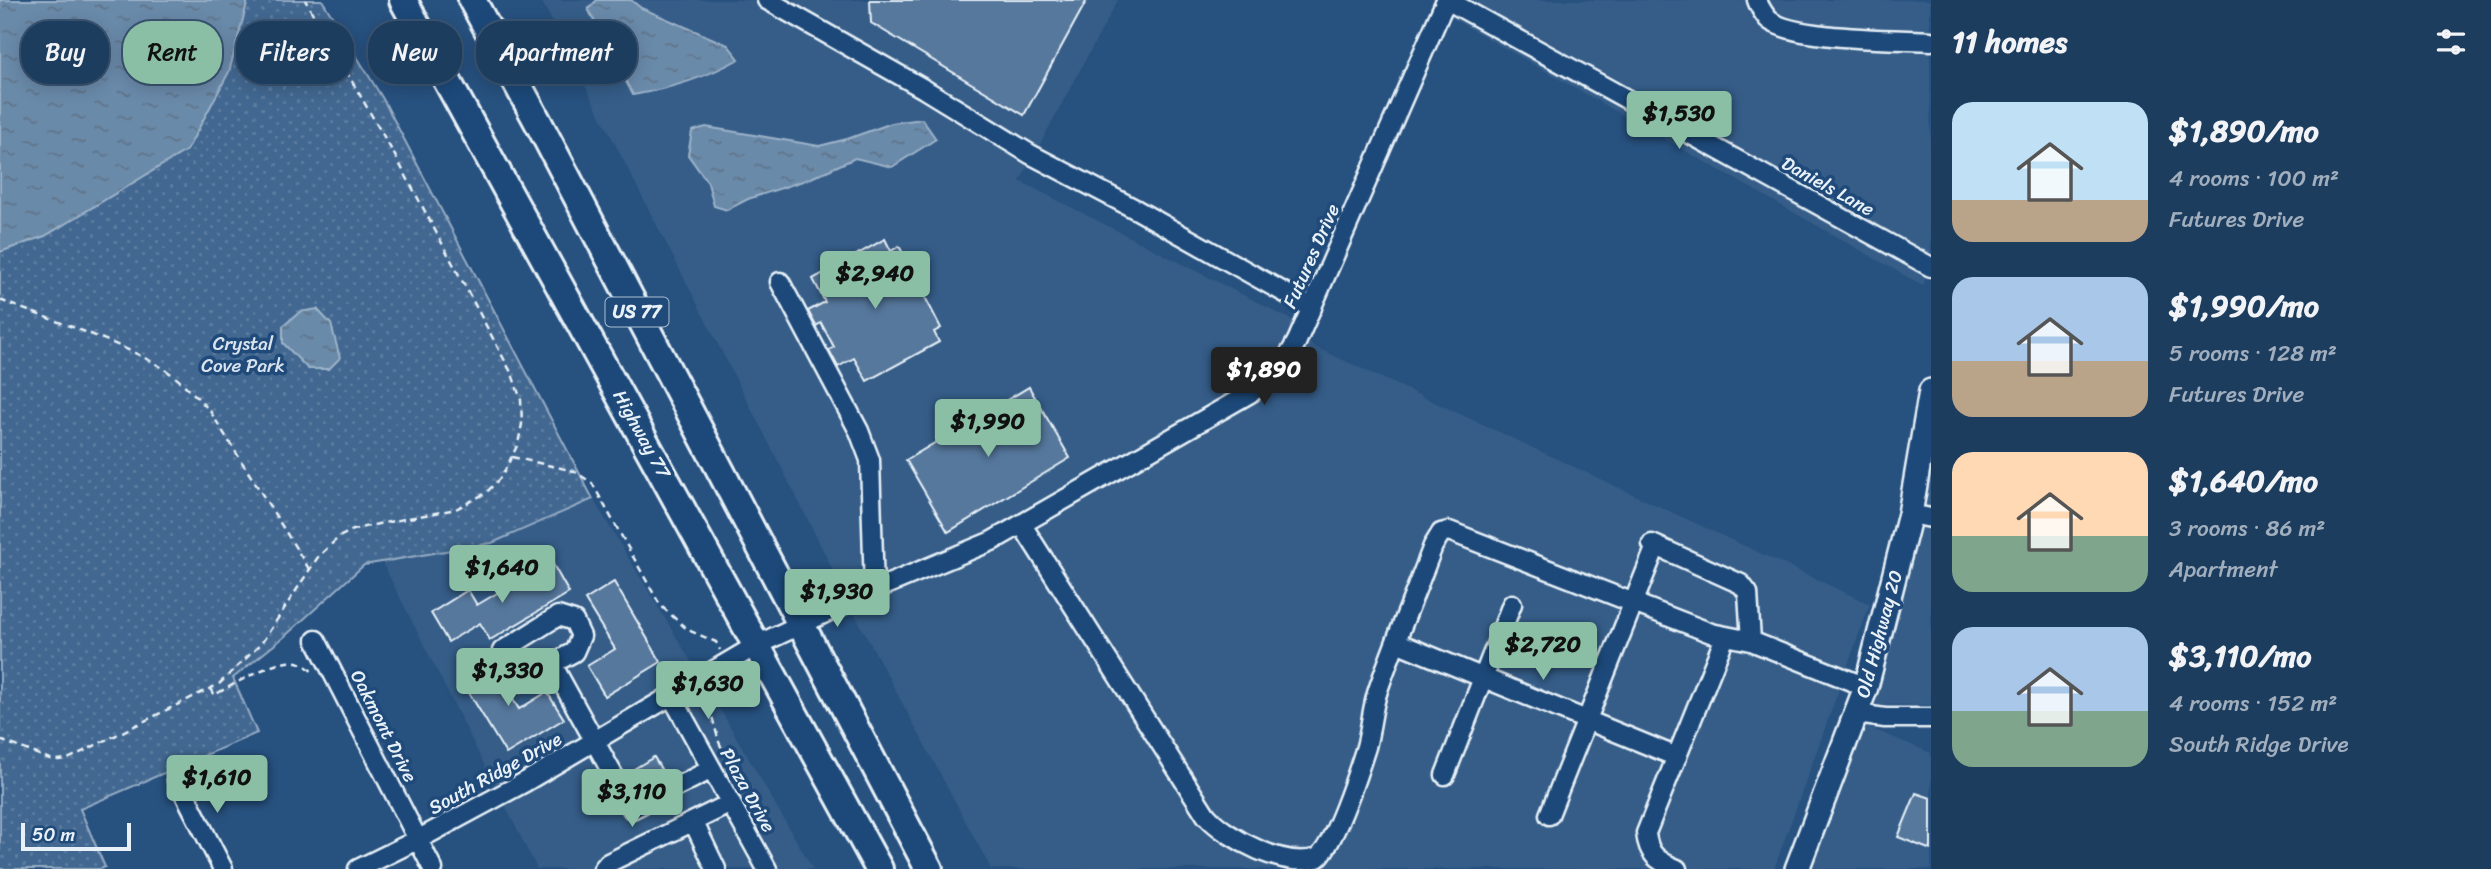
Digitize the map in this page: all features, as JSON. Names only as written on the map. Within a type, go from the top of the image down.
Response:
[{"type":"highway","name":"Highway 77","points":[[403,0],[879,869]]},
{"type":"highway","name":"US 77","points":[[472,0],[929,869]]},
{"type":"main road","name":"Old Highway 20","points":[[1797,869],[1857,713],[1921,516],[1931,391]]},
{"type":"street","points":[[767,0],[914,82],[1030,154],[1137,210],[1312,308]]},
{"type":"street","name":"Futures Drive","points":[[757,645],[1022,525],[1262,385],[1285,362],[1312,308],[1447,0]]},
{"type":"street","name":"Daniels Lane","points":[[1447,0],[1931,267]]},
{"type":"street","points":[[1757,0],[1770,20],[1793,30],[1837,36],[1931,41]]},
{"type":"street","points":[[780,282],[867,450],[872,475],[874,590]]},
{"type":"street","points":[[1022,525],[1206,815],[1231,838],[1273,860],[1292,865],[1318,858],[1332,837],[1366,745],[1377,693],[1433,546],[1441,533],[1449,531],[1633,603],[1725,637],[1751,641],[1866,687]]},
{"type":"street","points":[[1549,815],[1654,545],[1741,584],[1748,593],[1751,641]]},
{"type":"street","points":[[1445,775],[1512,604]]},
{"type":"street","points":[[1677,869],[1653,857],[1647,846],[1646,833],[1725,637]]},
{"type":"street","name":"Oakmont Drive","points":[[316,640],[433,869]]},
{"type":"street","points":[[1396,642],[1677,757]]},
{"type":"street","name":"South Ridge Drive","points":[[358,869],[419,839],[594,741],[757,645]]},
{"type":"street","points":[[552,664],[632,810],[712,769]]},
{"type":"street","name":"Plaza Drive","points":[[671,695],[767,869]]},
{"type":"street","points":[[1857,713],[1885,718],[1931,718]]},
{"type":"street","points":[[177,779],[223,869]]},
{"type":"street","points":[[603,869],[608,863],[731,803]]},
{"type":"street","points":[[694,822],[716,869]]},
{"type":"path","points":[[0,740],[50,759],[70,758],[219,684],[261,644],[309,569],[329,546],[353,530],[401,518],[456,509],[486,493],[502,476],[518,444],[522,424],[521,400],[512,374],[398,161],[305,0]]},
{"type":"path","points":[[0,300],[135,354],[162,368],[190,389],[210,411],[309,569]]},
{"type":"path","points":[[512,457],[573,471],[592,483],[660,605],[688,630],[716,642],[737,681],[707,698],[719,741],[740,784]]},
{"type":"path","points":[[211,688],[214,695],[265,668],[293,662],[301,663],[317,676]]},
{"type":"shaded area","points":[[541,0],[1118,0],[1020,181],[1292,320],[1311,345],[1870,604],[1774,869],[991,869],[854,613],[584,84],[637,84],[637,21],[552,21]]},
{"type":"shaded area","points":[[1458,0],[1930,0],[1931,261],[1923,286],[1450,17]]},
{"type":"shaded area","points":[[1931,446],[1931,705],[1868,705]]},
{"type":"shaded area","points":[[593,499],[813,869],[537,869],[382,562],[492,543]]},
{"type":"shaded area","points":[[1861,724],[1931,753],[1931,869],[1804,869]]},
{"type":"green space","name":"Crystal Cove Park","points":[[0,0],[322,0],[335,21],[236,21],[236,84],[354,84],[354,52],[368,75],[368,84],[374,84],[383,99],[593,499],[492,543],[364,565],[284,637],[233,678],[257,733],[80,809],[105,867],[0,869]]},
{"type":"water","points":[[0,0],[248,0],[242,21],[236,21],[236,45],[229,72],[187,150],[45,236],[0,252]]},
{"type":"water","points":[[597,0],[631,0],[641,8],[728,45],[739,59],[688,82],[633,95],[627,84],[637,84],[637,21],[594,21],[588,9]]},
{"type":"water","points":[[922,119],[936,139],[892,167],[855,158],[809,179],[748,199],[727,210],[714,206],[708,183],[688,155],[692,131],[706,127],[819,146],[892,123]]},
{"type":"water","points":[[317,309],[331,324],[340,358],[329,369],[308,369],[283,343],[283,326],[300,312]]},
{"type":"building","points":[[870,0],[1087,0],[1024,115],[871,23]]},
{"type":"building","points":[[885,239],[891,251],[899,246],[916,277],[921,275],[930,291],[924,295],[941,328],[934,332],[939,342],[867,381],[854,358],[838,367],[829,350],[834,347],[821,323],[816,326],[808,311],[825,302],[813,279]]},
{"type":"building","points":[[1029,387],[1070,458],[948,532],[906,460]]},
{"type":"building","points":[[551,561],[569,593],[490,640],[480,623],[448,642],[431,613],[468,590],[477,605]]},
{"type":"building","points":[[614,582],[661,662],[605,696],[587,666],[615,649],[585,600]]},
{"type":"building","points":[[489,659],[519,709],[547,692],[564,719],[506,754],[459,676]]},
{"type":"building","points":[[654,757],[665,776],[645,788],[634,769]]},
{"type":"building","points":[[1916,793],[1931,798],[1931,850],[1898,837]]}]
